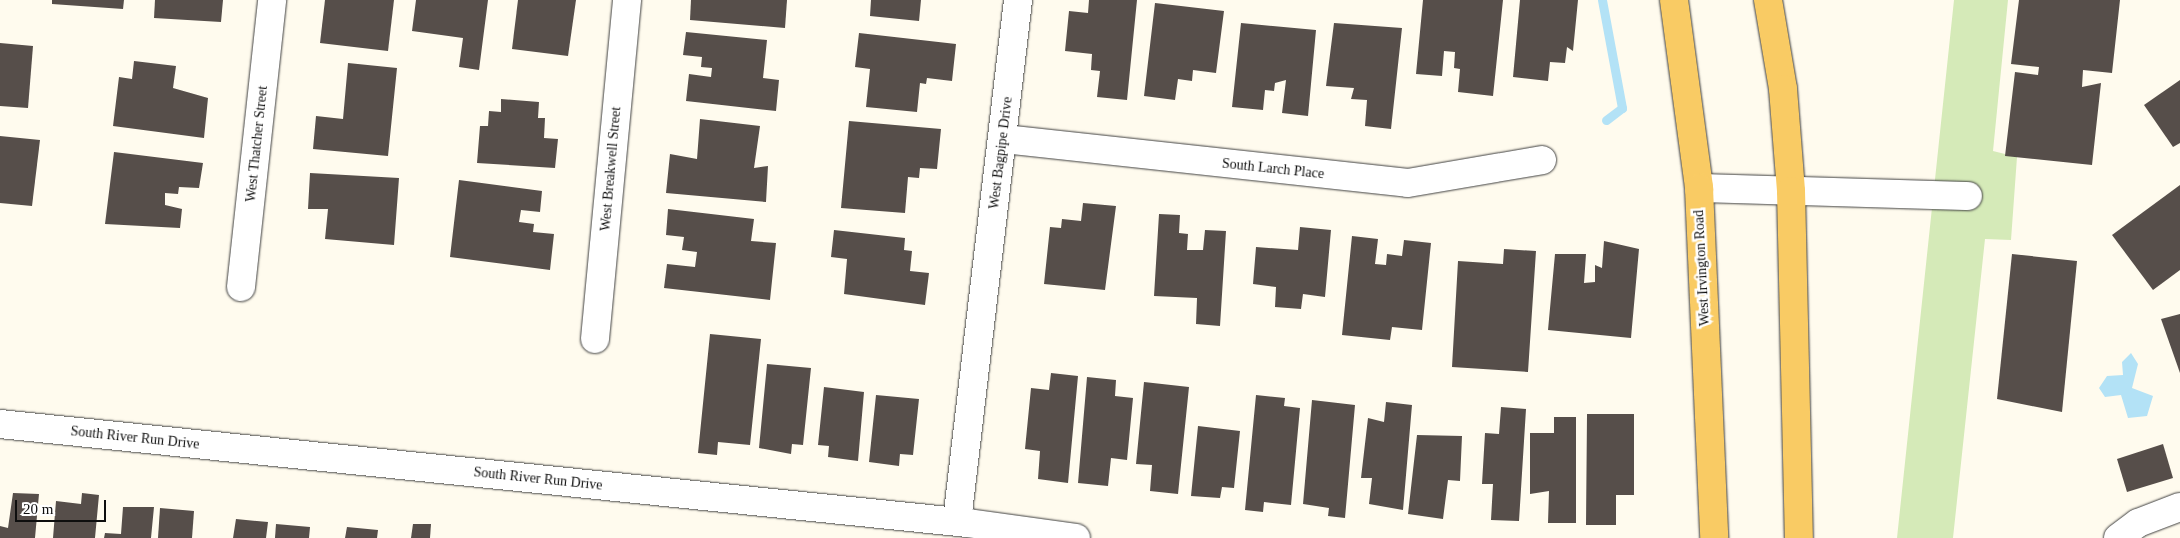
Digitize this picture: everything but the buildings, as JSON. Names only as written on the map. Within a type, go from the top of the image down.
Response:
[{"type":"main road","name":"West Irvington Road","points":[[1674,0],[1699,188],[1714,538]]},
{"type":"main road","points":[[1768,0],[1783,89],[1791,191],[1799,538]]},
{"type":"street","name":"West Thatcher Street","points":[[241,287],[272,0]]},
{"type":"street","name":"West Breakwell Street","points":[[595,339],[627,0]]},
{"type":"street","name":"West Bagpipe Drive","points":[[957,521],[982,305],[1004,140],[1018,0]]},
{"type":"street","name":"South Larch Place","points":[[1004,140],[1408,183],[1542,160]]},
{"type":"street","points":[[1699,188],[1968,196]]},
{"type":"street","name":"South River Run Drive","points":[[0,424],[957,521],[1076,538]]},
{"type":"street","points":[[2118,538],[2138,523],[2180,507]]},
{"type":"green space","points":[[1954,0],[2008,0],[1993,151],[2017,157],[2011,240],[1985,239],[1953,538],[1897,538]]},
{"type":"water","points":[[2131,353],[2138,364],[2132,388],[2153,396],[2147,416],[2128,418],[2121,395],[2105,397],[2099,388],[2107,376],[2123,375],[2122,362]]},
{"type":"waterway","points":[[1602,0],[1622,108],[1606,120]]}]
